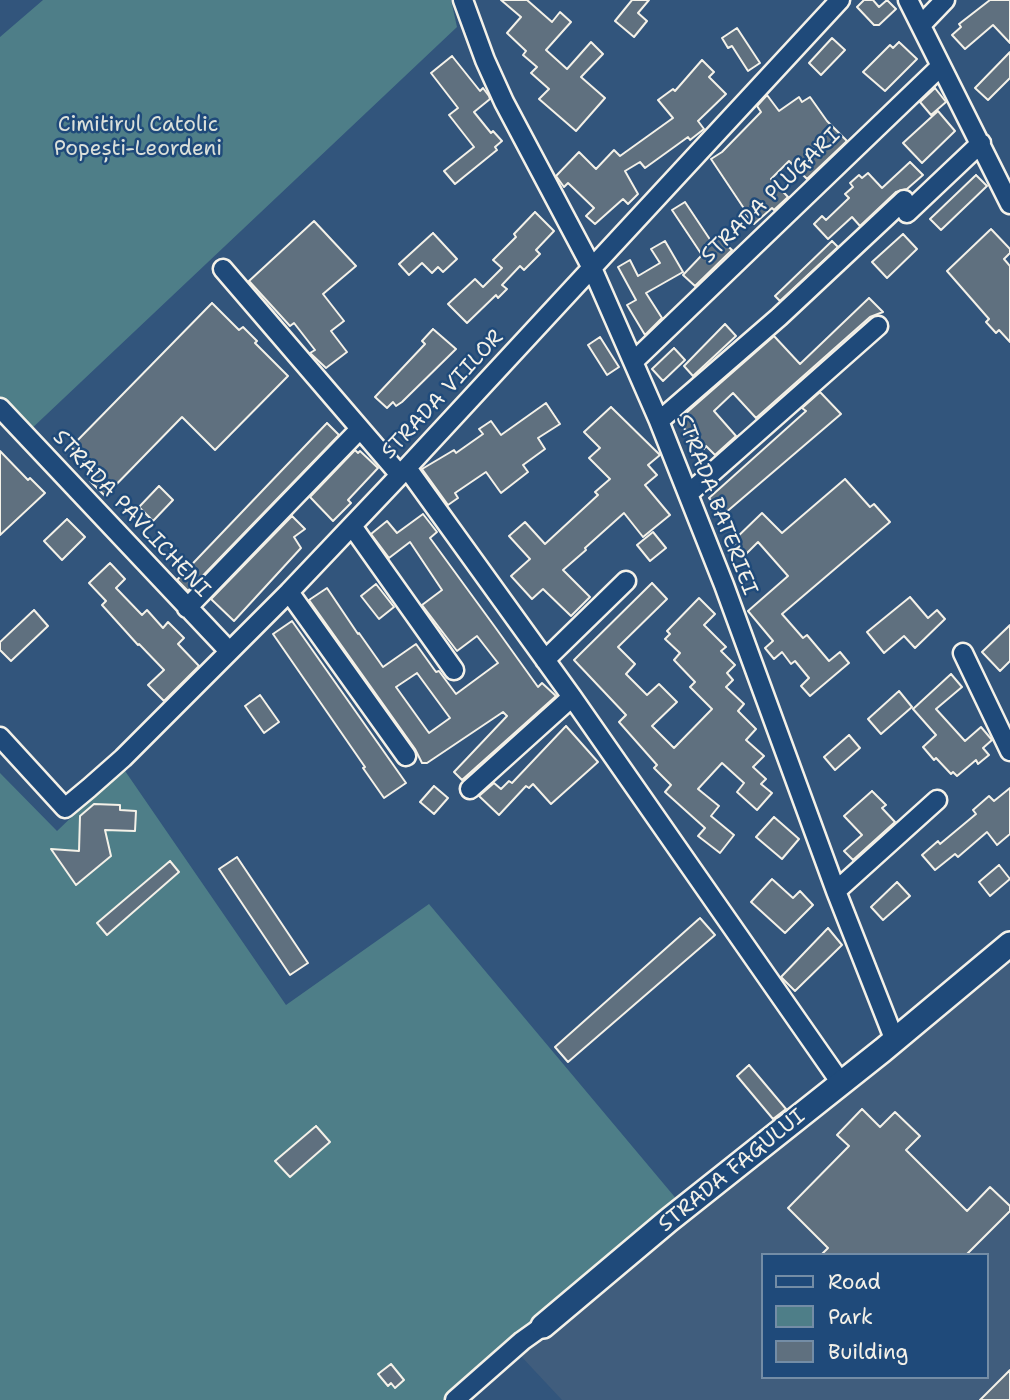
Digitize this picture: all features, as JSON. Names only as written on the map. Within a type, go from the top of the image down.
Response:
[{"type":"street","name":"STRADA BATERIEI","points":[[463,0],[485,61],[504,102],[592,268],[659,421],[895,1041]]},
{"type":"street","name":"STRADA VIILOR","points":[[0,737],[65,807],[123,758],[404,472],[840,0]]},
{"type":"street","points":[[908,0],[1010,204]]},
{"type":"street","points":[[921,26],[945,0]]},
{"type":"street","name":"STRADA PLUGARI","points":[[634,361],[940,66]]},
{"type":"street","points":[[659,421],[905,206],[981,144]]},
{"type":"street","points":[[222,269],[360,429],[404,472],[572,697],[841,1083]]},
{"type":"street","points":[[688,494],[878,326]]},
{"type":"street","name":"STRADA PAVLICHENI","points":[[0,408],[229,652]]},
{"type":"street","points":[[187,608],[360,429]]},
{"type":"street","points":[[352,526],[454,670]]},
{"type":"street","points":[[545,660],[626,581]]},
{"type":"street","points":[[289,592],[406,757]]},
{"type":"street","points":[[963,653],[1010,751]]},
{"type":"street","points":[[470,789],[572,697]]},
{"type":"street","points":[[836,891],[937,800]]},
{"type":"street","name":"STRADA FAGULUI","points":[[455,1400],[522,1340],[543,1326],[689,1204],[895,1041],[1010,944]]},
{"type":"shaded area","points":[[1010,958],[1010,1400],[562,1400],[519,1354]]},
{"type":"green space","name":"Cimitirul Catolic Popești-Leordeni","points":[[43,0],[451,0],[457,27],[28,432],[0,401],[0,37]]},
{"type":"green space","points":[[123,768],[286,1005],[429,904],[689,1214],[519,1354],[471,1400],[0,1400],[0,773],[57,831]]},
{"type":"building","points":[[501,0],[527,0],[552,22],[560,12],[571,22],[546,50],[567,69],[591,42],[603,54],[581,77],[605,98],[576,131],[539,99],[549,89],[531,73],[537,67],[523,55],[526,51],[507,33],[521,17]]},
{"type":"building","points":[[632,0],[649,0],[638,13],[647,21],[634,37],[615,21]]},
{"type":"building","points":[[864,0],[873,0],[879,7],[887,0],[896,9],[879,25],[874,25],[857,7]]},
{"type":"building","points":[[990,0],[1010,0],[1010,43],[993,25],[965,49],[952,35],[961,27],[959,24]]},
{"type":"building","points":[[737,28],[760,63],[748,71],[732,46],[728,48],[722,38]]},
{"type":"building","points":[[832,38],[845,50],[821,75],[809,63]]},
{"type":"building","points":[[899,42],[917,59],[885,91],[863,72],[890,45],[893,48]]},
{"type":"building","points":[[1010,52],[1010,78],[988,100],[975,88]]},
{"type":"building","points":[[452,56],[480,91],[483,88],[489,96],[490,99],[474,112],[491,133],[493,131],[502,141],[495,147],[497,150],[455,184],[444,171],[474,147],[449,115],[458,108],[431,73]]},
{"type":"building","points":[[702,60],[714,72],[709,77],[726,94],[698,121],[704,129],[690,140],[688,137],[645,168],[640,162],[625,171],[638,194],[628,204],[623,199],[595,224],[586,216],[594,208],[568,183],[564,187],[556,176],[579,152],[596,169],[614,150],[620,156],[673,118],[658,100],[673,89],[675,91]]},
{"type":"building","points":[[935,88],[946,102],[931,115],[920,102]]},
{"type":"building","points":[[767,95],[779,111],[799,97],[802,102],[810,97],[827,121],[847,141],[807,179],[789,161],[771,179],[788,197],[754,224],[743,213],[745,210],[711,159],[722,152],[761,112],[757,106]]},
{"type":"building","points":[[938,111],[955,131],[922,163],[903,143]]},
{"type":"building","points":[[910,162],[923,175],[907,189],[896,192],[860,226],[852,217],[828,239],[814,224],[822,216],[826,220],[849,198],[845,194],[853,187],[850,183],[859,175],[862,178],[868,173],[882,188]]},
{"type":"building","points":[[976,175],[987,186],[941,230],[930,219]]},
{"type":"building","points":[[685,202],[713,244],[718,237],[732,250],[695,286],[683,275],[702,255],[672,210]]},
{"type":"building","points":[[535,212],[554,231],[536,250],[540,254],[524,270],[520,266],[502,285],[507,289],[498,298],[496,295],[467,323],[448,304],[475,279],[483,287],[502,268],[493,260],[516,237],[514,234]]},
{"type":"building","points":[[314,221],[356,266],[323,294],[344,321],[331,331],[347,352],[326,368],[310,353],[315,350],[294,323],[290,326],[249,281]]},
{"type":"building","points":[[991,229],[1010,249],[1004,259],[1010,266],[1010,342],[999,330],[996,333],[986,322],[989,319],[947,271]]},
{"type":"building","points":[[433,233],[457,259],[443,272],[438,267],[432,273],[422,263],[409,275],[399,264]]},
{"type":"building","points":[[903,234],[917,249],[887,278],[872,262]]},
{"type":"building","points":[[665,241],[683,272],[646,293],[662,318],[645,335],[627,305],[636,300],[618,267],[630,260],[638,276],[660,263],[651,249]]},
{"type":"building","points":[[832,241],[838,247],[780,301],[775,296]]},
{"type":"building","points":[[869,298],[883,312],[870,317],[756,418],[733,393],[714,411],[736,436],[715,455],[706,446],[704,449],[677,421],[774,336],[800,364]]},
{"type":"building","points":[[212,303],[239,330],[243,327],[288,376],[215,450],[182,417],[105,496],[90,481],[98,474],[71,447]]},
{"type":"building","points":[[725,324],[736,336],[693,376],[684,366]]},
{"type":"building","points":[[433,329],[456,349],[402,402],[396,406],[393,402],[387,408],[375,397],[425,344],[422,341]]},
{"type":"building","points":[[600,337],[619,367],[607,375],[588,345]]},
{"type":"building","points":[[674,348],[685,360],[663,381],[652,369]]},
{"type":"building","points":[[820,392],[841,414],[724,514],[709,498],[806,411],[802,408]]},
{"type":"building","points":[[546,403],[560,424],[538,438],[545,449],[523,465],[528,472],[501,493],[486,472],[455,493],[458,498],[448,505],[422,469],[454,450],[456,453],[483,434],[479,429],[491,421],[501,435]]},
{"type":"building","points":[[611,407],[660,455],[648,465],[657,475],[645,485],[670,515],[643,537],[624,513],[563,570],[590,597],[571,616],[543,589],[532,599],[511,576],[530,559],[509,536],[525,522],[545,544],[598,495],[595,492],[610,479],[589,458],[600,448],[584,432]]},
{"type":"building","points":[[327,423],[339,435],[188,591],[177,580]]},
{"type":"building","points":[[355,450],[358,453],[360,451],[378,468],[348,500],[351,503],[333,521],[310,497]]},
{"type":"building","points":[[0,451],[45,493],[0,535]]},
{"type":"building","points":[[845,479],[870,507],[874,504],[890,522],[782,614],[803,638],[807,635],[829,661],[840,652],[849,663],[810,696],[801,686],[809,678],[795,661],[791,664],[782,652],[774,659],[765,648],[773,641],[748,611],[788,576],[758,542],[745,555],[732,542],[762,513],[782,533]]},
{"type":"building","points":[[159,486],[173,500],[153,521],[139,507]]},
{"type":"building","points":[[423,514],[437,532],[430,538],[538,687],[542,683],[556,696],[462,780],[454,772],[507,716],[503,712],[427,763],[422,763],[415,749],[309,600],[327,588],[383,667],[416,644],[456,694],[498,663],[477,636],[457,651],[422,605],[442,590],[410,542],[389,558],[371,534],[387,521],[397,533]],"holes":[[[417,673],[450,718],[429,733],[396,687]]]},
{"type":"building","points":[[292,516],[305,529],[294,537],[301,548],[234,621],[211,599]]},
{"type":"building","points":[[67,519],[85,537],[62,560],[44,541]]},
{"type":"building","points":[[653,532],[666,548],[650,561],[637,545]]},
{"type":"building","points":[[110,563],[125,579],[116,588],[142,615],[147,610],[163,628],[168,622],[184,638],[178,644],[199,666],[164,701],[148,685],[164,670],[102,605],[106,601],[89,583]]},
{"type":"building","points":[[652,583],[667,599],[618,647],[635,664],[626,674],[647,695],[659,684],[677,702],[652,726],[674,748],[712,709],[690,687],[695,682],[674,660],[680,653],[665,639],[670,634],[667,631],[699,598],[715,614],[704,625],[726,647],[721,651],[735,665],[727,673],[733,680],[726,687],[744,704],[738,711],[756,729],[746,740],[764,756],[753,767],[766,779],[761,784],[772,793],[757,810],[737,792],[744,783],[722,763],[698,789],[719,806],[711,816],[734,835],[720,853],[698,836],[705,828],[665,792],[671,785],[654,768],[657,765],[619,722],[626,715],[574,660]]},
{"type":"building","points":[[376,584],[394,607],[379,619],[361,596]]},
{"type":"building","points":[[910,597],[928,618],[937,610],[945,619],[915,648],[904,636],[884,653],[867,632]]},
{"type":"building","points":[[34,610],[48,626],[11,661],[0,650],[0,642]]},
{"type":"building","points":[[292,621],[406,783],[384,798],[273,634]]},
{"type":"building","points":[[1010,625],[1010,661],[1000,671],[982,652]]},
{"type":"building","points":[[951,674],[962,687],[936,709],[965,741],[981,727],[992,740],[983,748],[989,755],[978,764],[976,760],[957,776],[953,772],[951,774],[936,758],[934,760],[923,747],[936,735],[913,709]]},
{"type":"building","points":[[899,691],[912,707],[881,734],[868,719]]},
{"type":"building","points":[[260,695],[279,722],[264,733],[245,706]]},
{"type":"building","points":[[566,726],[598,762],[551,804],[533,784],[529,788],[526,786],[499,815],[479,796],[494,783],[501,789],[509,781],[512,783]]},
{"type":"building","points":[[849,735],[860,748],[835,770],[824,757]]},
{"type":"building","points":[[434,786],[448,798],[434,814],[420,802]]},
{"type":"building","points":[[1010,788],[1010,834],[997,845],[987,832],[958,857],[955,854],[935,870],[922,855],[938,841],[940,844],[976,814],[973,810],[989,796],[994,801]]},
{"type":"building","points":[[872,791],[886,805],[882,808],[895,822],[853,860],[844,851],[862,835],[844,816]]},
{"type":"building","points":[[94,804],[120,805],[120,810],[136,811],[135,831],[105,830],[111,856],[76,885],[51,849],[79,851],[80,816]]},
{"type":"building","points":[[774,817],[799,839],[782,859],[756,837]]},
{"type":"building","points":[[237,857],[308,963],[290,975],[219,869]]},
{"type":"building","points":[[170,861],[179,872],[107,935],[97,923]]},
{"type":"building","points":[[999,865],[1010,879],[990,896],[979,882]]},
{"type":"building","points":[[772,879],[793,898],[800,891],[813,905],[785,933],[751,902]]},
{"type":"building","points":[[897,882],[910,896],[883,920],[871,907]]},
{"type":"building","points":[[700,918],[715,935],[568,1062],[555,1047]]},
{"type":"building","points":[[828,928],[842,945],[795,991],[781,977]]},
{"type":"building","points":[[749,1065],[786,1109],[773,1119],[737,1076]]},
{"type":"building","points":[[862,1109],[880,1127],[895,1112],[920,1136],[906,1150],[967,1211],[990,1187],[1010,1206],[1010,1211],[968,1253],[823,1253],[828,1248],[788,1208],[849,1146],[837,1135]]},
{"type":"building","points":[[316,1126],[330,1142],[290,1177],[275,1161]]},
{"type":"building","points":[[391,1364],[404,1380],[395,1388],[391,1383],[388,1386],[378,1374]]},
{"type":"building","points":[[1010,1370],[1010,1400],[980,1400]]}]
